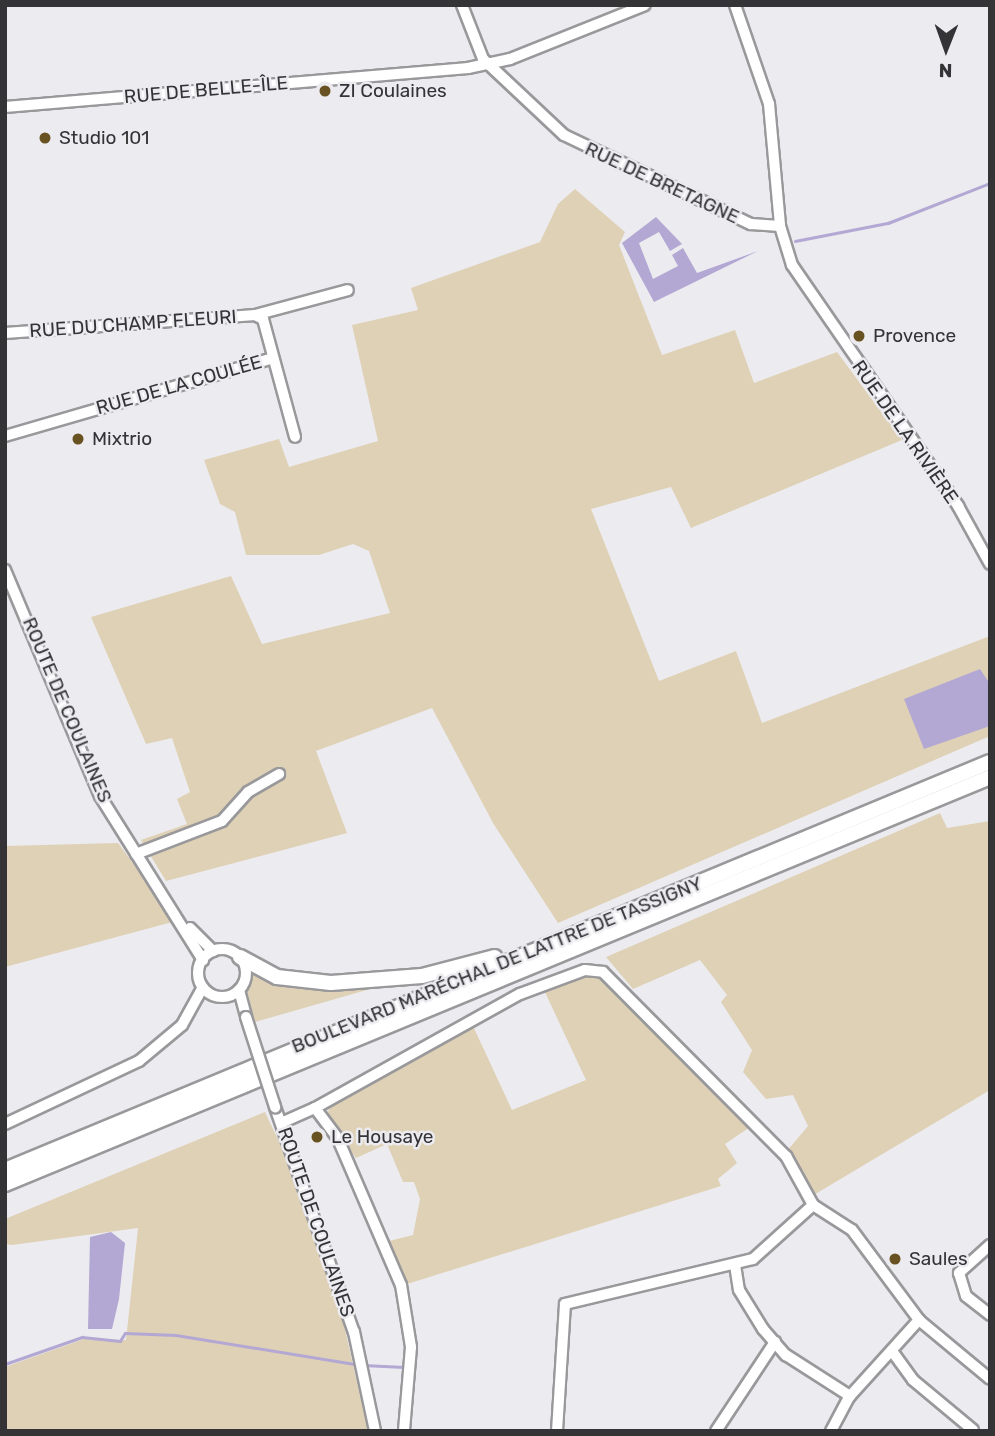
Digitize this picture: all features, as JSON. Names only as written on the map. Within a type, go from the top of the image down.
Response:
[{"type":"highway","name":"BOULEVARD MARÉCHAL DE LATTRE DE TASSIGNY","points":[[5,1170],[990,762]]},
{"type":"highway","name":"BOULEVARD MARÉCHAL DE LATTRE DE TASSIGNY","points":[[5,1184],[990,777]]},
{"type":"highway","points":[[240,957],[265,974],[301,981],[422,976],[632,910]]},
{"type":"street","name":"RUE DE BRETAGNE","points":[[461,5],[482,59],[491,64],[564,135],[607,160],[751,224],[780,226]]},
{"type":"street","name":"RUE DE BELLE-ÎLE","points":[[5,107],[491,64],[645,5]]},
{"type":"street","name":"RUE DE LA RIVIÈRE","points":[[735,5],[769,104],[780,226],[792,265],[816,306],[958,506],[990,564]]},
{"type":"street","points":[[255,315],[348,290]]},
{"type":"street","name":"RUE DU CHAMP FLEURI","points":[[5,334],[255,315],[263,320],[273,358]]},
{"type":"street","name":"RUE DE LA COULÉE","points":[[5,436],[273,358],[295,437]]},
{"type":"street","name":"ROUTE DE COULAINES","points":[[5,570],[100,796],[180,917],[203,960],[203,987]]},
{"type":"street","points":[[136,854],[222,821],[248,792],[279,774]]},
{"type":"street","name":"ROUTE DE COULAINES","points":[[180,917],[213,951]]},
{"type":"street","points":[[203,960],[213,951],[240,957]]},
{"type":"street","name":"ROUTE DE COULAINES","points":[[240,957],[246,974],[239,990],[246,1017],[354,1332],[375,1431]]},
{"type":"street","points":[[281,1123],[314,1108],[520,994],[596,970],[786,1156],[813,1205],[852,1230],[919,1320],[990,1379]]},
{"type":"street","points":[[192,1010],[203,987],[216,996]]},
{"type":"street","points":[[5,1124],[139,1061],[192,1010],[216,996],[228,996],[239,990]]},
{"type":"street","name":"ROUTE DE COULAINES","points":[[228,996],[246,1017]]},
{"type":"street","points":[[314,1108],[357,1175],[401,1285],[411,1347],[404,1431]]},
{"type":"street","points":[[557,1431],[565,1304],[753,1259],[813,1205]]},
{"type":"street","points":[[990,1245],[959,1273],[965,1296],[990,1315]]},
{"type":"street","points":[[735,1265],[747,1309],[775,1342],[850,1396]]},
{"type":"street","points":[[831,1431],[850,1396],[919,1320]]},
{"type":"street","points":[[716,1431],[775,1342]]},
{"type":"street","points":[[892,1351],[913,1380],[973,1430]]},
{"type":"shaded area","points":[[575,189],[625,232],[619,245],[662,355],[735,330],[754,383],[837,352],[902,440],[691,528],[671,487],[591,509],[659,681],[736,651],[762,723],[990,636],[990,736],[558,923],[493,823],[432,708],[316,751],[347,833],[166,881],[141,840],[187,824],[177,799],[190,792],[172,738],[146,744],[91,617],[231,576],[262,644],[390,613],[369,551],[353,544],[319,555],[246,555],[235,512],[220,504],[204,460],[279,439],[289,467],[378,441],[352,325],[418,310],[411,288],[540,242],[558,204]]},
{"type":"shaded area","points":[[656,217],[682,244],[670,251],[659,232],[639,243],[653,279],[678,266],[672,255],[683,248],[697,273],[758,251],[654,302],[622,243]]},
{"type":"shaded area","points":[[980,669],[990,684],[990,726],[924,749],[904,699]]},
{"type":"shaded area","points":[[940,813],[947,828],[990,821],[990,1090],[812,1196],[787,1151],[808,1126],[793,1095],[766,1099],[743,1072],[752,1050],[721,1002],[727,995],[700,960],[633,989],[606,957]]},
{"type":"shaded area","points":[[118,843],[176,921],[5,967],[5,846]]},
{"type":"shaded area","points":[[249,969],[257,973],[391,983],[255,1022],[245,988]]},
{"type":"shaded area","points":[[590,974],[612,982],[750,1127],[725,1144],[737,1163],[718,1179],[721,1186],[407,1284],[389,1241],[413,1235],[420,1199],[414,1182],[403,1182],[387,1144],[356,1158],[327,1118],[330,1103],[473,1026],[512,1110],[586,1080],[544,990]]},
{"type":"shaded area","points":[[265,1112],[289,1163],[344,1325],[368,1431],[5,1431],[5,1367],[84,1339],[126,1340],[138,1228],[12,1245],[5,1244],[5,1219]]},
{"type":"shaded area","points":[[111,1232],[125,1243],[119,1299],[112,1329],[88,1329],[90,1237]]},
{"type":"waterway","points":[[795,241],[888,223],[990,183]]},
{"type":"waterway","points":[[5,1364],[82,1337],[120,1341],[125,1333],[176,1335],[356,1364]]},
{"type":"waterway","points":[[363,1365],[404,1367]]},
{"type":"place","name":"ZI Coulaines","points":[[325,91]]},
{"type":"place","name":"Studio 101","points":[[45,138]]},
{"type":"place","name":"Provence","points":[[859,336]]},
{"type":"place","name":"Mixtrio","points":[[78,439]]},
{"type":"place","name":"Le Housaye","points":[[317,1137]]},
{"type":"place","name":"Saules","points":[[895,1259]]}]
